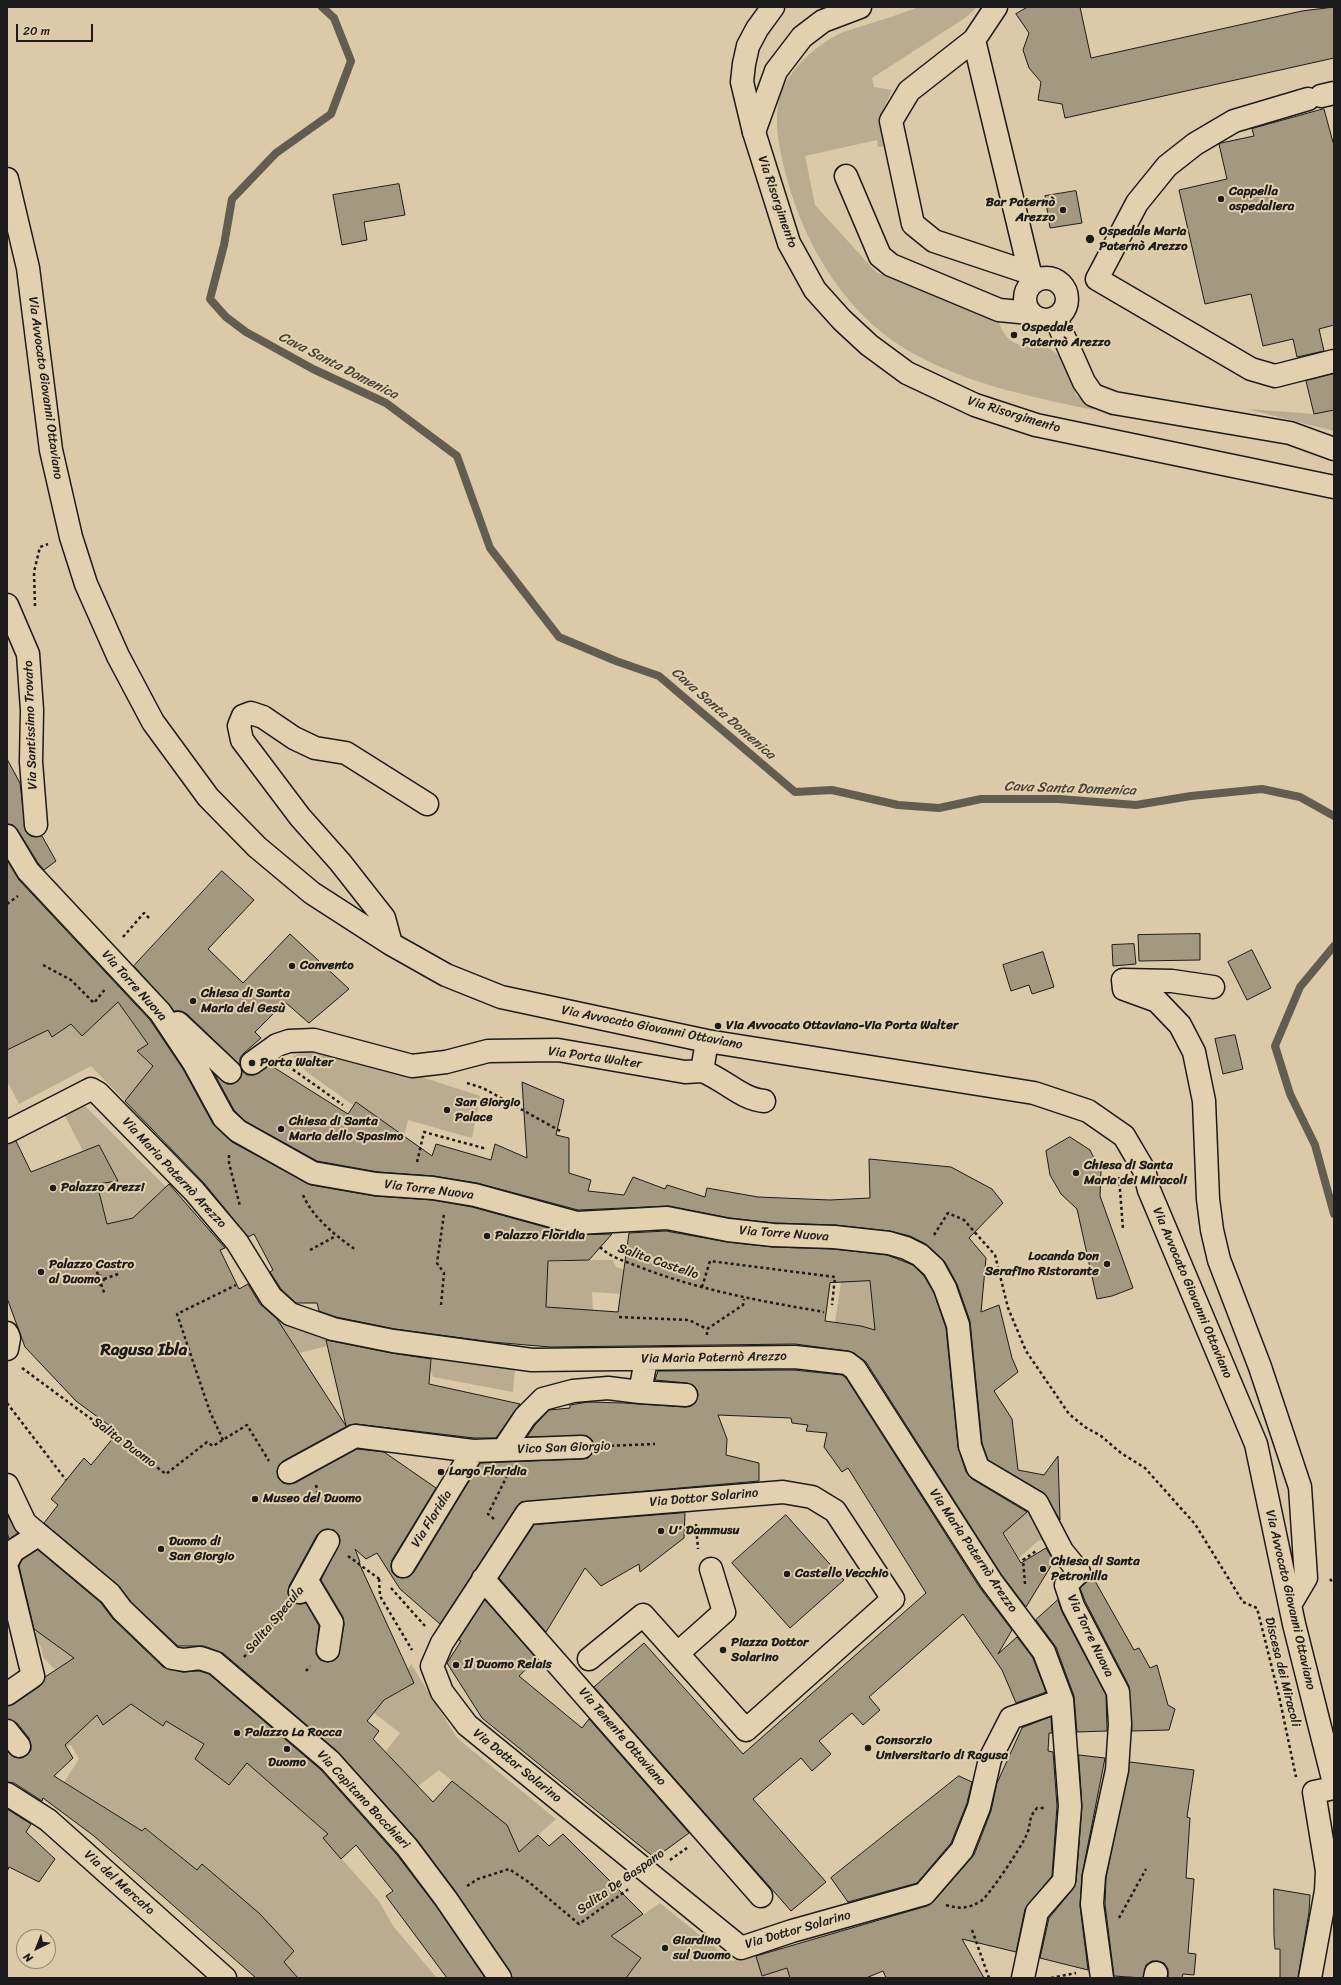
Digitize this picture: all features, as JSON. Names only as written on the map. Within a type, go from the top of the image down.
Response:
[{"type":"street","name":"Via Risorgimento","points":[[774,7],[757,29],[748,46],[744,64],[742,82],[754,132],[789,243],[815,290],[842,320],[869,345],[907,373],[975,405],[1036,424],[1334,487]]},
{"type":"street","points":[[754,132],[776,71],[802,37],[823,21],[860,7]]},
{"type":"street","points":[[974,40],[1033,277],[1025,295],[1025,305],[1030,313],[1038,319],[1047,321],[1056,319],[1064,312],[1068,303],[1067,293],[1063,285],[1055,279],[1033,277],[934,241],[913,224],[890,121],[909,91],[974,40],[996,7]]},
{"type":"street","points":[[1067,293],[1097,279],[1137,203],[1167,166],[1195,144],[1234,121],[1321,96]]},
{"type":"street","points":[[846,176],[880,256],[891,265],[999,310],[1030,313]]},
{"type":"street","name":"Via Avvocato Giovanni Ottaviano","points":[[7,179],[28,268],[51,450],[69,530],[86,584],[118,656],[153,722],[208,797],[257,847],[312,893],[391,944],[446,975],[501,997],[707,1041],[1034,1093],[1088,1111],[1124,1136],[1144,1170],[1149,1190],[1256,1444],[1290,1605],[1334,1783]]},
{"type":"street","points":[[1097,279],[1251,369],[1274,376],[1334,361]]},
{"type":"street","points":[[1056,319],[1084,382],[1093,394],[1114,404],[1290,433],[1334,448]]},
{"type":"street","name":"Via Santissimo Trovato","points":[[7,605],[28,654],[32,710],[31,762],[36,825]]},
{"type":"street","points":[[391,944],[384,918],[340,862],[300,817],[242,740],[239,726],[243,716],[251,713],[263,717],[294,738],[315,748],[346,753],[427,804]]},
{"type":"street","name":"Via Torre Nuova","points":[[7,836],[28,871],[160,1012],[194,1063],[224,1118],[238,1131],[313,1173],[376,1184],[448,1190],[475,1195],[577,1223],[667,1218],[736,1231],[773,1235],[834,1237],[889,1243],[906,1248],[920,1255],[934,1268],[945,1288],[958,1325],[970,1446],[978,1468],[1037,1503],[1062,1551],[1079,1572],[1066,1585],[1073,1606],[1118,1692],[1120,1724],[1117,1770],[1094,1876],[1092,1904],[1099,1953],[1092,1975]]},
{"type":"street","points":[[1213,987],[1172,981],[1123,980],[1124,989],[1156,1001],[1180,1025],[1194,1052],[1204,1101],[1208,1199],[1219,1260],[1260,1367],[1300,1487],[1306,1578],[1290,1605]]},
{"type":"street","points":[[160,1012],[174,1020],[230,1072]]},
{"type":"street","name":"Via Porta Walter","points":[[260,1057],[277,1045],[289,1041],[314,1040],[412,1066],[446,1062],[488,1051],[558,1050],[685,1072],[702,1071]]},
{"type":"street","points":[[707,1041],[702,1071],[712,1075],[752,1100],[764,1101]]},
{"type":"street","name":"Via Maria Paternò Arezzo","points":[[7,1132],[91,1089],[98,1093],[194,1191],[237,1242],[271,1297],[290,1314],[333,1329],[393,1342],[532,1360],[646,1360],[795,1357],[847,1364],[855,1369],[991,1581],[1044,1652],[1062,1700],[1070,1806],[1064,1881],[1037,1912],[1023,1978]]},
{"type":"street","points":[[7,1333],[13,1357]]},
{"type":"street","points":[[640,1392],[646,1360]]},
{"type":"street","points":[[508,1450],[525,1417],[543,1399],[573,1391],[608,1388],[686,1395]]},
{"type":"street","points":[[290,1472],[355,1436],[473,1451]]},
{"type":"street","name":"Vico San Giorgio","points":[[473,1451],[582,1447]]},
{"type":"street","name":"Via Floridia","points":[[403,1566],[473,1451]]},
{"type":"street","name":"Via Capitano Bocchieri","points":[[7,1485],[12,1508],[25,1523],[110,1594],[122,1610],[172,1658],[184,1660],[200,1658],[215,1663],[330,1760],[408,1847],[446,1899],[500,1978]]},
{"type":"street","name":"Via Dottor Solarino","points":[[678,1653],[746,1730],[893,1599],[835,1511],[812,1497],[783,1492],[527,1513],[442,1643],[432,1666],[442,1692],[467,1725],[741,1948],[792,1931],[924,1894]]},
{"type":"street","points":[[7,1562],[13,1551],[38,1535]]},
{"type":"street","name":"Salita Specula","points":[[304,1586],[328,1541]]},
{"type":"street","points":[[589,1659],[643,1615],[678,1653],[724,1612],[711,1569]]},
{"type":"street","points":[[7,1694],[33,1676],[8,1579]]},
{"type":"street","name":"Via Tenente Ottaviano","points":[[484,1579],[761,1896]]},
{"type":"street","points":[[304,1586],[332,1623],[328,1650]]},
{"type":"street","points":[[924,1894],[962,1850],[979,1807],[990,1759],[1011,1718],[1062,1700]]},
{"type":"street","points":[[1310,1978],[1326,1891],[1327,1871],[1314,1792],[1334,1788]]},
{"type":"street","name":"Via del Mercato","points":[[7,1794],[48,1820],[225,1978]]},
{"type":"path","points":[[120,939],[144,913],[149,918]]},
{"type":"path","points":[[43,965],[71,980],[94,1003],[120,971]]},
{"type":"path","points":[[260,1057],[299,1076],[343,1105]]},
{"type":"path","points":[[462,1081],[483,1088],[562,1132]]},
{"type":"path","points":[[224,1118],[230,1137],[229,1163],[243,1216],[237,1242]]},
{"type":"path","points":[[424,1132],[487,1150]]},
{"type":"path","points":[[302,1167],[302,1192],[307,1205],[336,1236],[356,1250]]},
{"type":"path","points":[[441,1305],[444,1274],[436,1264],[448,1190]]},
{"type":"path","name":"Discesa dei Miracoli","points":[[948,1214],[964,1220],[995,1255],[1008,1308],[1026,1351],[1070,1414],[1085,1428],[1101,1436],[1121,1453],[1145,1468],[1195,1524],[1243,1602],[1257,1608],[1279,1696],[1297,1784]]},
{"type":"path","name":"Salita Castello","points":[[577,1223],[606,1254],[651,1271],[744,1299],[824,1312]]},
{"type":"path","points":[[310,1250],[336,1236]]},
{"type":"path","points":[[702,1287],[710,1261],[836,1277],[832,1305]]},
{"type":"path","points":[[95,1266],[98,1275],[102,1276],[104,1279]]},
{"type":"path","points":[[101,1284],[104,1279],[121,1273]]},
{"type":"path","points":[[223,1440],[210,1412],[177,1314],[257,1274]]},
{"type":"path","points":[[98,1275],[95,1280],[97,1284],[101,1284],[105,1295]]},
{"type":"path","points":[[707,1328],[743,1305],[744,1299]]},
{"type":"path","points":[[619,1317],[689,1320],[707,1328]]},
{"type":"path","points":[[707,1328],[707,1336]]},
{"type":"path","name":"Salita Duomo","points":[[13,1357],[166,1474],[207,1442],[213,1446],[247,1425],[270,1461],[290,1472]]},
{"type":"path","points":[[7,1403],[66,1480]]},
{"type":"path","name":"Vico San Giorgio","points":[[582,1447],[655,1444]]},
{"type":"path","points":[[508,1450],[507,1479],[488,1514],[514,1533]]},
{"type":"path","points":[[312,1483],[317,1485],[319,1504]]},
{"type":"path","points":[[695,1499],[698,1552],[711,1569]]},
{"type":"path","points":[[1027,1587],[1024,1581],[1023,1560],[1056,1539]]},
{"type":"path","points":[[328,1541],[384,1582]]},
{"type":"path","points":[[378,1578],[380,1596],[412,1650]]},
{"type":"path","name":"Salita Specula","points":[[229,1674],[304,1586]]},
{"type":"path","points":[[390,1587],[442,1643]]},
{"type":"path","points":[[924,1894],[939,1903],[960,1909],[982,1901],[1016,1855],[1027,1835],[1031,1815],[1037,1808],[1070,1806]]},
{"type":"path","name":"Salita De Gaspano","points":[[446,1899],[478,1879],[509,1869],[530,1883],[579,1924],[707,1834]]},
{"type":"path","points":[[1099,1953],[1146,1869]]},
{"type":"path","points":[[972,1930],[989,1978]]},
{"type":"path","points":[[1052,1978],[1092,1975]]},
{"type":"shaded area","points":[[919,7],[977,7],[965,18],[872,78],[874,87],[892,90],[881,115],[885,146],[878,147],[877,140],[805,156],[815,205],[876,272],[998,321],[1004,333],[1011,341],[1015,343],[1034,347],[1039,343],[1055,353],[1061,358],[1069,370],[1076,396],[1087,400],[1094,410],[1026,395],[982,383],[918,356],[891,339],[867,319],[846,296],[827,271],[799,215],[781,154],[777,124],[780,95],[789,77],[805,59],[830,39],[846,31]]},
{"type":"shaded area","points":[[1247,409],[1314,414],[1334,410],[1334,431]]},
{"type":"shaded area","points":[[106,994],[121,1006],[148,1044],[137,1051],[153,1066],[125,1101],[91,1066],[19,1104],[7,1081],[7,1050],[31,1038],[39,1015],[52,1036],[71,1024],[82,1036],[102,1017]]},
{"type":"shaded area","points":[[311,1049],[366,1059],[480,1096],[472,1138],[408,1120],[404,1136],[356,1102],[353,1105],[307,1072],[293,1056]]},
{"type":"shaded area","points":[[85,1106],[166,1187],[133,1218],[107,1224],[97,1184],[118,1181],[99,1145],[83,1151],[65,1116]]},
{"type":"shaded area","points":[[613,1260],[616,1267],[629,1271],[621,1294],[592,1292],[593,1311],[545,1319],[536,1263]]},
{"type":"shaded area","points":[[870,1281],[871,1292],[882,1293],[893,1336],[861,1326],[835,1322],[841,1282]]},
{"type":"shaded area","points":[[265,1310],[324,1332],[327,1346],[299,1353]]},
{"type":"shaded area","points":[[431,1359],[515,1368],[513,1392],[433,1377],[430,1367]]},
{"type":"shaded area","points":[[1032,1507],[1050,1538],[1038,1541],[1019,1558],[1003,1531]]},
{"type":"shaded area","points":[[45,1628],[83,1664],[68,1677],[53,1668],[43,1657],[41,1647],[32,1634]]},
{"type":"shaded area","points":[[411,1664],[457,1738],[556,1819],[515,1856],[507,1825],[476,1846],[489,1811],[439,1770],[417,1787],[385,1752],[400,1733],[374,1713],[356,1694],[388,1698],[414,1683],[408,1669]]},
{"type":"shaded area","points":[[128,1702],[163,1726],[166,1721],[204,1744],[247,1763],[328,1834],[323,1838],[379,1901],[393,1926],[437,1978],[298,1978],[284,1962],[230,1890],[202,1864],[197,1870],[146,1828],[139,1834],[112,1812],[64,1782],[79,1759],[71,1745],[66,1747],[51,1723],[62,1713],[80,1731],[97,1715]]},
{"type":"shaded area","points":[[660,1903],[732,1961],[756,1955],[762,1976],[781,1970],[774,1949],[781,1948],[790,1978],[626,1978],[641,1958],[613,1937],[600,1922],[622,1906],[634,1921]]},
{"type":"building","points":[[1028,7],[1080,7],[1091,58],[1302,11],[1334,7],[1334,58],[1065,118],[1062,104],[1038,100],[1041,82],[1029,68],[1023,50],[1029,33],[1016,14]]},
{"type":"building","points":[[1324,109],[1334,146],[1334,325],[1319,329],[1324,351],[1297,357],[1293,339],[1263,346],[1251,294],[1205,304],[1179,190],[1227,179],[1219,144],[1254,136],[1252,129]]},
{"type":"building","points":[[399,184],[405,215],[364,222],[367,240],[342,245],[333,195]]},
{"type":"building","name":"Bar Paternò Arezzo","points":[[1076,191],[1082,223],[1050,228],[1045,196]]},
{"type":"building","points":[[1334,374],[1334,410],[1314,414],[1306,381]]},
{"type":"building","points":[[7,759],[20,783],[26,832],[31,836],[42,836],[56,861],[44,870],[17,829],[13,825],[7,824]]},
{"type":"building","points":[[7,860],[19,880],[150,1020],[183,1069],[213,1124],[232,1142],[311,1185],[374,1196],[432,1200],[472,1207],[574,1235],[612,1234],[589,1260],[548,1261],[546,1307],[618,1312],[629,1233],[666,1231],[727,1242],[773,1247],[833,1249],[887,1255],[913,1265],[924,1276],[934,1293],[946,1328],[958,1447],[966,1472],[972,1479],[1027,1512],[1003,1533],[1021,1563],[1046,1548],[1054,1561],[1026,1607],[1001,1574],[866,1362],[854,1353],[795,1344],[550,1347],[492,1342],[395,1329],[336,1317],[319,1311],[317,1303],[296,1303],[281,1289],[270,1272],[273,1270],[254,1234],[248,1237],[204,1183],[125,1101],[153,1066],[137,1051],[148,1044],[118,1002],[82,1036],[71,1024],[52,1037],[48,1030],[7,1050]],"holes":[[[870,1281],[875,1330],[861,1326],[825,1321],[830,1283]]]},
{"type":"building","name":"Convento","points":[[222,871],[254,900],[208,949],[243,983],[290,934],[349,989],[309,1023],[285,1002],[255,1032],[261,1038],[240,1058],[240,1065],[187,1014],[181,1011],[174,1011],[134,966]]},
{"type":"building","points":[[1200,934],[1200,960],[1139,961],[1138,935]]},
{"type":"building","points":[[1134,944],[1136,964],[1113,966],[1112,945]]},
{"type":"building","points":[[1252,950],[1271,988],[1247,1000],[1228,962]]},
{"type":"building","points":[[1043,952],[1054,987],[1032,994],[1029,985],[1011,991],[1003,965]]},
{"type":"building","points":[[1235,1035],[1243,1069],[1223,1074],[1215,1039]]},
{"type":"building","points":[[270,1065],[348,1114],[356,1102],[432,1156],[436,1144],[491,1160],[495,1144],[527,1158],[522,1082],[564,1100],[556,1135],[569,1138],[569,1173],[591,1180],[588,1191],[624,1195],[633,1177],[665,1189],[667,1185],[705,1197],[707,1188],[758,1197],[830,1200],[870,1198],[869,1159],[951,1167],[992,1189],[1003,1203],[969,1238],[986,1258],[981,1312],[999,1305],[1012,1358],[1018,1372],[994,1391],[1012,1419],[1018,1470],[1044,1475],[1058,1456],[1060,1520],[1044,1493],[988,1460],[982,1443],[970,1321],[957,1284],[945,1262],[926,1244],[910,1236],[890,1231],[835,1225],[774,1223],[730,1218],[669,1206],[578,1210],[477,1183],[434,1176],[378,1172],[317,1161],[245,1121],[234,1110],[215,1075],[227,1084],[233,1084],[239,1080],[242,1071],[247,1075],[254,1075]]},
{"type":"building","points":[[1070,1137],[1090,1150],[1101,1172],[1100,1196],[1133,1288],[1112,1296],[1097,1299],[1077,1209],[1061,1194],[1050,1175],[1046,1151]]},
{"type":"building","points":[[16,1141],[31,1172],[99,1145],[118,1181],[97,1184],[107,1224],[133,1218],[169,1184],[225,1248],[220,1250],[239,1289],[248,1284],[260,1304],[277,1319],[346,1426],[326,1340],[391,1353],[431,1359],[429,1384],[520,1404],[496,1438],[474,1438],[356,1424],[349,1425],[283,1461],[279,1465],[277,1471],[278,1478],[283,1483],[289,1484],[295,1483],[357,1449],[384,1452],[436,1488],[392,1560],[392,1572],[397,1577],[409,1577],[414,1572],[480,1463],[582,1459],[588,1458],[593,1453],[594,1446],[592,1440],[587,1436],[527,1437],[535,1425],[549,1410],[570,1408],[570,1405],[588,1402],[685,1407],[691,1406],[696,1402],[698,1395],[697,1390],[693,1385],[687,1383],[655,1380],[658,1371],[794,1370],[842,1375],[846,1378],[980,1588],[1012,1630],[998,1654],[1017,1637],[1033,1658],[1046,1692],[1016,1703],[1002,1670],[963,1614],[869,1697],[880,1710],[863,1725],[852,1713],[819,1741],[831,1754],[812,1771],[801,1758],[753,1799],[826,1882],[791,1911],[594,1687],[644,1643],[743,1754],[926,1593],[848,1468],[842,1472],[824,1447],[827,1433],[806,1431],[808,1425],[792,1423],[791,1418],[718,1415],[727,1439],[726,1455],[759,1463],[759,1481],[521,1502],[440,1624],[400,1589],[377,1553],[366,1559],[355,1549],[360,1562],[359,1563],[414,1683],[384,1700],[367,1721],[379,1731],[373,1739],[433,1802],[452,1781],[507,1825],[519,1852],[538,1835],[549,1846],[563,1834],[643,1914],[611,1936],[641,1958],[626,1978],[512,1978],[510,1971],[456,1892],[417,1840],[338,1752],[223,1653],[204,1646],[178,1646],[131,1602],[118,1585],[44,1523],[58,1505],[51,1499],[84,1458],[91,1465],[118,1432],[76,1401],[25,1347],[7,1298],[7,1144]],"holes":[[[327,1529],[334,1530],[339,1535],[340,1541],[321,1580],[343,1617],[344,1625],[338,1657],[333,1661],[327,1662],[320,1660],[316,1654],[319,1626],[306,1603],[294,1603],[289,1598],[288,1592],[289,1586],[317,1535],[321,1531]]]},
{"type":"building","points":[[685,1513],[684,1538],[640,1572],[639,1564],[601,1586],[585,1568],[546,1632],[499,1578],[534,1525]]},
{"type":"building","points":[[786,1515],[844,1580],[790,1628],[732,1563]]},
{"type":"building","points":[[8,1516],[18,1533],[9,1539],[7,1532]]},
{"type":"building","points":[[38,1550],[101,1603],[113,1619],[163,1667],[182,1672],[199,1671],[209,1674],[321,1770],[397,1855],[436,1906],[485,1978],[447,1978],[386,1896],[393,1891],[356,1845],[341,1859],[323,1838],[328,1834],[247,1763],[229,1785],[195,1759],[204,1744],[166,1721],[163,1726],[131,1704],[103,1725],[97,1715],[65,1745],[73,1758],[54,1776],[142,1831],[145,1828],[197,1870],[202,1864],[260,1914],[294,1951],[284,1962],[298,1978],[256,1978],[94,1836],[43,1798],[42,1801],[14,1783],[7,1782],[7,1751],[14,1757],[21,1758],[27,1755],[31,1750],[31,1745],[29,1738],[17,1723],[7,1719],[7,1706],[14,1704],[40,1686],[45,1677],[74,1658],[34,1629],[19,1566],[22,1560]]},
{"type":"building","points":[[1091,1574],[1134,1650],[1139,1648],[1150,1668],[1157,1665],[1168,1705],[1175,1709],[1169,1730],[1132,1731],[1129,1686],[1085,1601],[1080,1588],[1088,1581]]},
{"type":"building","points":[[485,1600],[537,1659],[519,1676],[582,1728],[589,1719],[689,1833],[655,1858],[482,1718],[447,1663],[461,1641],[459,1640]]},
{"type":"building","points":[[1058,1600],[1062,1612],[1106,1695],[1107,1731],[1077,1732],[1074,1696],[1056,1647],[1036,1620]]},
{"type":"building","points":[[1051,1717],[1052,1733],[1049,1733],[1048,1751],[1053,1752],[1057,1806],[1052,1876],[1025,1909],[1016,1952],[962,1939],[984,1978],[886,1978],[883,1971],[866,1978],[790,1978],[787,1968],[762,1976],[756,1956],[927,1906],[933,1902],[974,1855],[991,1811],[997,1783],[1022,1728]]},
{"type":"building","points":[[1079,1755],[1105,1758],[1082,1875],[1080,1906],[1088,1970],[1040,1958],[1049,1918],[1073,1889],[1076,1882],[1082,1807]]},
{"type":"building","points":[[1130,1762],[1194,1770],[1187,1817],[1190,1818],[1186,1878],[1194,1879],[1188,1953],[1196,1954],[1194,1975],[1183,1974],[1182,1978],[1168,1978],[1168,1969],[1164,1963],[1152,1961],[1146,1965],[1143,1978],[1114,1976],[1105,1904],[1106,1878]]},
{"type":"building","points":[[959,1776],[972,1782],[967,1803],[951,1843],[917,1883],[848,1902],[831,1878]]},
{"type":"building","points":[[7,1809],[31,1824],[26,1832],[55,1859],[39,1882],[9,1867],[7,1872]]},
{"type":"building","points":[[1274,1889],[1310,1895],[1309,1912],[1298,1978],[1280,1978],[1280,1949],[1275,1949],[1274,1936]]},
{"type":"waterway","name":"Cava Santa Domenica","points":[[322,7],[334,18],[351,61],[331,114],[276,153],[232,199],[224,245],[210,299],[226,317],[246,332],[313,369],[386,403],[457,456],[490,548],[559,637],[616,661],[659,676],[795,792],[832,790],[898,805],[939,808],[981,799],[1059,799],[1136,805],[1191,796],[1262,789],[1300,797],[1334,816]]},
{"type":"waterway","name":"Cava Santa Domenica","points":[[1334,946],[1300,987],[1275,1046],[1290,1094],[1315,1145],[1334,1214]]},
{"type":"place","name":"Cappella ospedaliera","points":[[1221,199]]},
{"type":"place","name":"Bar Paternò Arezzo","points":[[1063,210]]},
{"type":"place","name":"Ospedale Maria Paternò Arezzo","points":[[1090,239]]},
{"type":"place","name":"Ospedale Paternò Arezzo","points":[[1014,335]]},
{"type":"place","name":"Convento","points":[[292,966]]},
{"type":"place","name":"Chiesa di Santa Maria del Gesù","points":[[193,1001]]},
{"type":"place","name":"Via Avvocato Ottaviano-Via Porta Walter","points":[[718,1026]]},
{"type":"place","name":"Porta Walter","points":[[252,1063]]},
{"type":"place","name":"San Giorgio Palace","points":[[447,1110]]},
{"type":"place","name":"Chiesa di Santa Maria dello Spasimo","points":[[281,1129]]},
{"type":"place","name":"Chiesa di Santa Maria dei Miracoli","points":[[1076,1173]]},
{"type":"place","name":"Palazzo Arezzi","points":[[53,1188]]},
{"type":"place","name":"Palazzo Floridia","points":[[487,1236]]},
{"type":"place","name":"Locanda Don Serafino Ristorante","points":[[1107,1264]]},
{"type":"place","name":"Palazzo Castro al Duomo","points":[[41,1272]]},
{"type":"place","name":"Largo Floridia","points":[[441,1472]]},
{"type":"place","name":"Museo del Duomo","points":[[255,1499]]},
{"type":"place","name":"U' Dammusu","points":[[661,1531]]},
{"type":"place","name":"Duomo di San Giorgio","points":[[161,1549]]},
{"type":"place","name":"Chiesa di Santa Petronilla","points":[[1043,1569]]},
{"type":"place","name":"Castello Vecchio","points":[[787,1574]]},
{"type":"place","name":"Piazza Dottor Solarino","points":[[723,1650]]},
{"type":"place","name":"Il Duomo Relais","points":[[456,1665]]},
{"type":"place","name":"Palazzo La Rocca","points":[[237,1733]]},
{"type":"place","name":"Consorzio Universitario di Ragusa","points":[[868,1748]]},
{"type":"place","name":"Duomo","points":[[287,1749]]},
{"type":"place","name":"Giardino sul Duomo","points":[[665,1948]]},
{"type":"district","name":"Ragusa Ibla","points":[[144,1351]]}]
